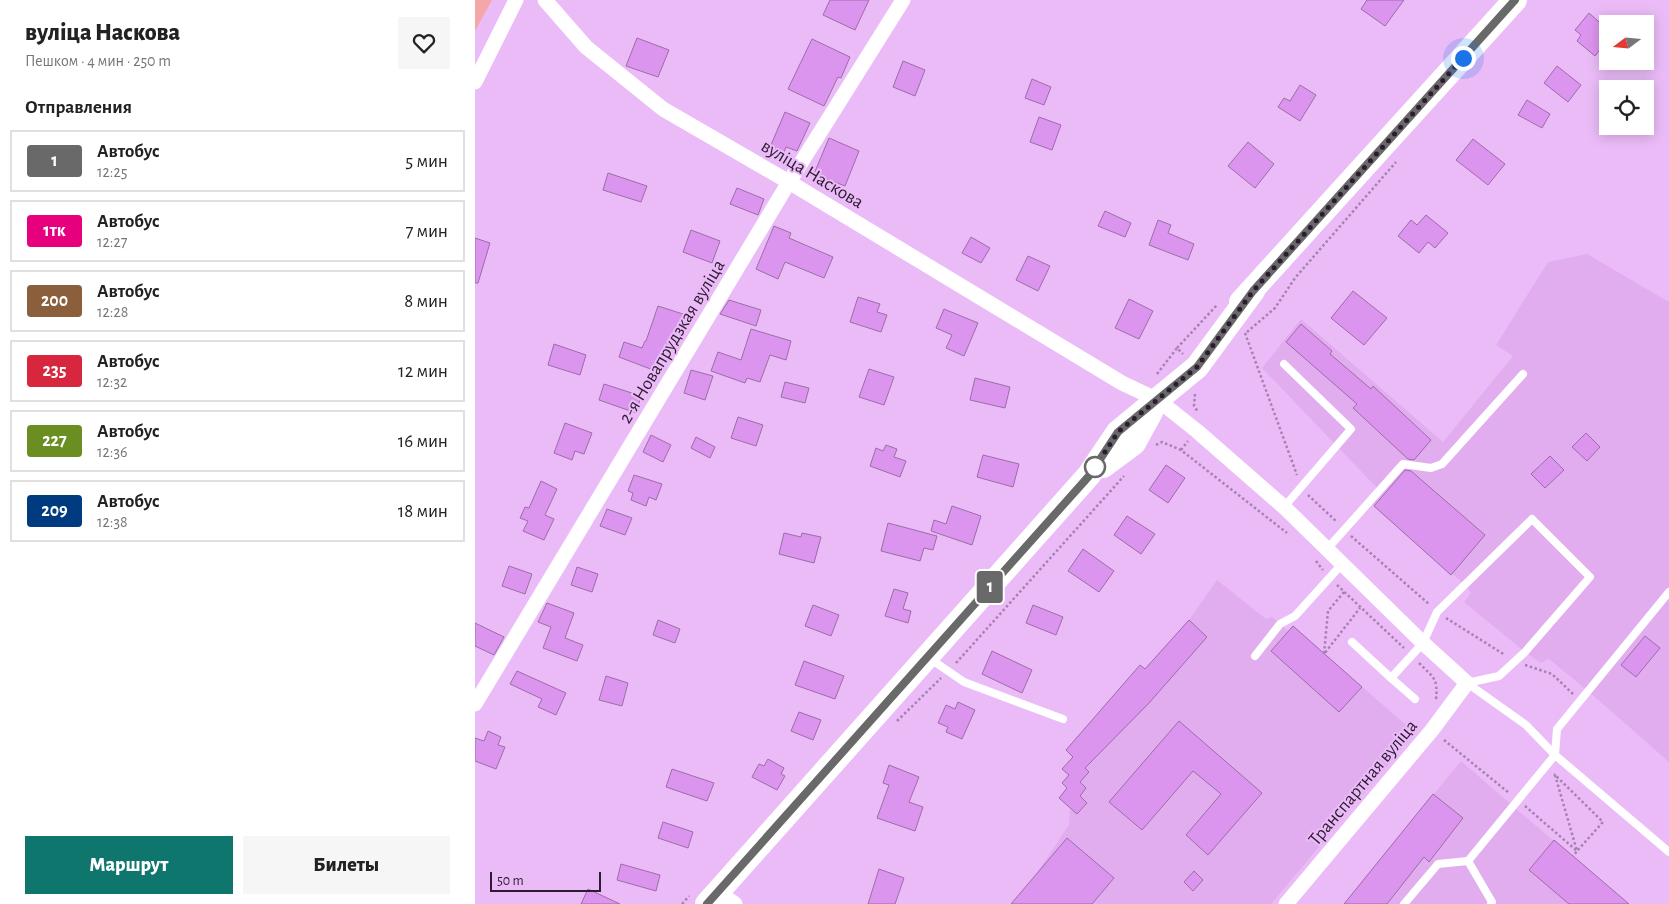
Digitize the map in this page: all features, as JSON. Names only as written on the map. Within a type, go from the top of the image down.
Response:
[{"type":"main road","points":[[1089,476],[1133,444],[1185,356],[1253,291],[1515,0]]},
{"type":"main road","points":[[713,898],[1089,476],[1118,432],[1158,400]]},
{"type":"street","points":[[475,82],[516,0]]},
{"type":"street","name":"вуліца Наскова","points":[[545,0],[586,47],[663,109],[789,182],[1122,383],[1158,400],[1197,431],[1284,507],[1423,643],[1467,683]]},
{"type":"street","name":"2-я Новапрудзкая вуліца","points":[[475,704],[789,182],[903,0]]},
{"type":"street","name":"Транспартная вуліца","points":[[1286,904],[1432,730],[1467,683]]},
{"type":"lane","points":[[1284,364],[1351,429],[1284,507]]},
{"type":"lane","points":[[1328,548],[1403,464],[1431,468],[1442,464],[1523,374]]},
{"type":"lane","points":[[1391,678],[1423,643],[1437,612],[1533,519],[1590,577],[1525,652],[1513,661],[1499,676],[1467,683]]},
{"type":"lane","points":[[1255,656],[1280,624],[1295,616],[1342,564]]},
{"type":"lane","points":[[1404,904],[1438,864],[1468,861],[1555,755],[1557,729],[1669,592]]},
{"type":"lane","points":[[1352,642],[1415,699]]},
{"type":"lane","points":[[928,657],[965,682],[1063,720]]},
{"type":"lane","points":[[1467,683],[1526,725],[1555,755],[1669,852]]},
{"type":"lane","points":[[1468,861],[1492,902],[1491,904]]},
{"type":"path","points":[[1239,340],[1275,308],[1295,278],[1398,160]]},
{"type":"path","points":[[1133,444],[1144,452],[1162,442],[1181,450],[1294,538]]},
{"type":"path","points":[[1313,558],[1344,592],[1392,637]]},
{"type":"path","points":[[1344,592],[1329,611],[1324,654],[1361,608]]},
{"type":"path","points":[[1513,661],[1551,674],[1580,700]]},
{"type":"path","points":[[1549,780],[1554,773]]},
{"type":"path","points":[[1554,773],[1603,822],[1573,856]]},
{"type":"path","points":[[1554,773],[1577,851]]},
{"type":"path","points":[[1527,807],[1577,851]]},
{"type":"path","points":[[682,904],[713,898]]},
{"type":"shaded area","points":[[475,0],[492,0],[475,31]]},
{"type":"shaded area","points":[[1587,254],[1669,302],[1669,762],[1549,659],[1541,663],[1464,602],[1471,593],[1464,584],[1367,500],[1377,488],[1262,368],[1301,319],[1443,442],[1513,356],[1496,345],[1548,262]]},
{"type":"shaded area","points":[[1217,580],[1266,619],[1272,617],[1288,631],[1293,626],[1415,733],[1271,904],[1016,904],[1069,825],[1070,808],[1059,798],[1067,788],[1062,783],[1068,775],[1062,769],[1072,757],[1066,750],[1127,680],[1145,669],[1189,620]]},
{"type":"shaded area","points":[[1461,761],[1520,812],[1629,904],[1344,904]]},
{"type":"building","points":[[830,0],[869,0],[855,30],[823,15]]},
{"type":"building","points":[[1367,0],[1404,0],[1385,26],[1361,9]]},
{"type":"building","points":[[1589,13],[1599,22],[1599,51],[1595,56],[1577,41],[1581,35],[1575,30]]},
{"type":"building","points":[[637,38],[669,50],[658,77],[626,66]]},
{"type":"building","points":[[812,39],[850,57],[841,78],[838,77],[824,106],[788,89]]},
{"type":"building","points":[[903,61],[925,70],[915,96],[893,87]]},
{"type":"building","points":[[1557,66],[1581,85],[1568,102],[1544,83]]},
{"type":"building","points":[[1032,79],[1051,87],[1044,105],[1025,98]]},
{"type":"building","points":[[1300,85],[1316,95],[1300,121],[1278,107],[1284,98],[1290,101]]},
{"type":"building","points":[[1527,100],[1550,114],[1542,128],[1518,115]]},
{"type":"building","points":[[785,112],[810,123],[797,151],[786,147],[782,158],[768,152]]},
{"type":"building","points":[[1039,117],[1061,125],[1052,150],[1030,142]]},
{"type":"building","points":[[829,138],[859,151],[845,186],[814,174]]},
{"type":"building","points":[[1473,139],[1505,164],[1488,185],[1456,160]]},
{"type":"building","points":[[1248,142],[1274,164],[1255,188],[1228,166]]},
{"type":"building","points":[[608,173],[647,186],[641,202],[603,190]]},
{"type":"building","points":[[737,188],[764,199],[758,215],[730,204]]},
{"type":"building","points":[[1105,211],[1131,223],[1125,237],[1098,226]]},
{"type":"building","points":[[1426,215],[1448,233],[1435,248],[1428,242],[1419,253],[1398,236],[1411,220],[1417,225]]},
{"type":"building","points":[[1158,220],[1171,225],[1168,233],[1194,244],[1188,260],[1149,245]]},
{"type":"building","points":[[774,226],[791,233],[789,238],[833,257],[824,278],[785,262],[778,279],[756,269]]},
{"type":"building","points":[[691,230],[720,241],[712,263],[683,252]]},
{"type":"building","points":[[971,237],[990,248],[981,263],[962,253]]},
{"type":"building","points":[[475,238],[490,243],[478,283],[475,283]]},
{"type":"building","points":[[1028,256],[1050,266],[1038,291],[1016,280]]},
{"type":"building","points":[[1353,291],[1387,318],[1364,345],[1331,318]]},
{"type":"building","points":[[858,297],[880,304],[877,312],[887,315],[881,332],[850,322]]},
{"type":"building","points":[[1129,299],[1153,311],[1139,339],[1115,328]]},
{"type":"building","points":[[729,300],[761,310],[756,326],[720,314]]},
{"type":"building","points":[[658,306],[689,316],[683,335],[676,333],[661,373],[619,357],[624,342],[642,348]]},
{"type":"building","points":[[944,309],[978,323],[964,356],[946,348],[952,335],[936,328]]},
{"type":"building","points":[[1301,324],[1332,351],[1330,354],[1371,389],[1373,386],[1431,440],[1414,460],[1408,459],[1353,408],[1357,404],[1286,342]]},
{"type":"building","points":[[751,329],[791,341],[786,360],[770,355],[760,382],[747,378],[745,383],[711,371],[718,352],[741,360]]},
{"type":"building","points":[[554,344],[586,355],[580,375],[548,365]]},
{"type":"building","points":[[869,369],[894,377],[884,405],[859,397]]},
{"type":"building","points":[[691,370],[713,376],[705,400],[684,393]]},
{"type":"building","points":[[975,378],[1010,387],[1005,408],[970,400]]},
{"type":"building","points":[[785,382],[809,388],[805,403],[781,397]]},
{"type":"building","points":[[604,384],[641,396],[636,413],[599,400]]},
{"type":"building","points":[[738,417],[763,425],[756,446],[731,438]]},
{"type":"building","points":[[565,423],[592,433],[584,454],[575,451],[572,460],[554,453]]},
{"type":"building","points":[[1586,433],[1600,447],[1587,461],[1572,447]]},
{"type":"building","points":[[651,435],[671,445],[663,462],[643,452]]},
{"type":"building","points":[[696,437],[715,447],[710,458],[691,448]]},
{"type":"building","points":[[886,445],[897,449],[894,457],[906,461],[900,477],[870,466],[876,448],[883,451]]},
{"type":"building","points":[[983,455],[1019,464],[1013,487],[977,477]]},
{"type":"building","points":[[1550,456],[1564,470],[1545,488],[1531,474]]},
{"type":"building","points":[[1166,465],[1185,478],[1168,503],[1149,490]]},
{"type":"building","points":[[1405,470],[1411,471],[1485,535],[1451,575],[1374,506]]},
{"type":"building","points":[[634,475],[662,484],[656,500],[649,497],[646,506],[631,500],[633,493],[628,491]]},
{"type":"building","points":[[541,481],[557,489],[545,515],[554,519],[544,540],[523,531],[528,521],[520,518],[525,507],[529,508]]},
{"type":"building","points":[[952,506],[981,516],[972,545],[931,531],[934,520],[946,524]]},
{"type":"building","points":[[607,509],[632,518],[625,535],[600,526]]},
{"type":"building","points":[[1127,516],[1155,534],[1141,554],[1114,535]]},
{"type":"building","points":[[888,523],[937,536],[933,550],[924,548],[920,561],[881,551]]},
{"type":"building","points":[[784,533],[801,537],[802,533],[821,537],[814,563],[779,554]]},
{"type":"building","points":[[1083,549],[1114,571],[1099,592],[1068,571]]},
{"type":"building","points":[[509,566],[532,574],[525,594],[502,586]]},
{"type":"building","points":[[577,567],[598,574],[592,592],[571,585]]},
{"type":"building","points":[[894,589],[908,593],[903,609],[911,611],[908,623],[885,616]]},
{"type":"building","points":[[547,603],[574,613],[565,638],[583,645],[577,661],[543,648],[551,627],[538,622]]},
{"type":"building","points":[[813,605],[839,615],[831,636],[805,626]]},
{"type":"building","points":[[1033,605],[1063,617],[1056,635],[1026,623]]},
{"type":"building","points":[[658,620],[680,629],[675,643],[653,635]]},
{"type":"building","points":[[1189,620],[1207,637],[1149,703],[1085,768],[1089,772],[1080,782],[1086,788],[1080,796],[1087,803],[1077,814],[1059,798],[1067,788],[1062,783],[1069,775],[1062,769],[1073,757],[1066,750],[1140,665],[1145,669]]},
{"type":"building","points":[[475,623],[504,637],[494,655],[475,646]]},
{"type":"building","points":[[1293,626],[1362,687],[1339,712],[1271,651]]},
{"type":"building","points":[[1645,636],[1660,648],[1636,677],[1621,665]]},
{"type":"building","points":[[992,651],[1032,670],[1022,693],[982,674]]},
{"type":"building","points":[[804,661],[844,676],[835,699],[795,685]]},
{"type":"building","points":[[517,671],[566,693],[556,715],[538,707],[542,699],[510,684]]},
{"type":"building","points":[[606,676],[628,683],[622,706],[599,700]]},
{"type":"building","points":[[958,702],[975,710],[962,739],[946,732],[948,727],[938,723],[946,705],[955,709]]},
{"type":"building","points":[[799,712],[821,720],[813,740],[791,731]]},
{"type":"building","points":[[1179,721],[1262,793],[1208,855],[1186,835],[1221,794],[1193,771],[1142,830],[1109,802]]},
{"type":"building","points":[[488,731],[501,737],[498,745],[505,747],[496,769],[475,761],[475,738],[484,741]]},
{"type":"building","points":[[768,759],[784,768],[781,774],[785,776],[777,790],[752,777],[759,764],[764,766]]},
{"type":"building","points":[[889,765],[919,777],[909,802],[923,807],[915,831],[877,818],[889,785],[883,783]]},
{"type":"building","points":[[672,769],[714,783],[707,801],[666,787]]},
{"type":"building","points":[[1433,794],[1463,818],[1429,862],[1424,857],[1387,904],[1344,904]]},
{"type":"building","points":[[663,822],[693,832],[688,848],[658,838]]},
{"type":"building","points":[[1067,838],[1114,878],[1092,904],[1011,904]]},
{"type":"building","points":[[1554,840],[1629,904],[1569,904],[1529,870]]},
{"type":"building","points":[[621,864],[660,875],[656,891],[617,880]]},
{"type":"building","points":[[879,869],[904,878],[895,904],[868,904]]},
{"type":"building","points":[[1194,871],[1203,880],[1193,891],[1184,882]]},
{"type":"building","points":[[588,889],[620,904],[581,904]]},
{"type":"bus line","name":"1","points":[[707,904],[1089,476],[1118,432],[1197,367],[1253,291],[1515,0]]},
{"type":"route","points":[[1095,467],[1118,432],[1197,367],[1253,291],[1463,58]]}]
